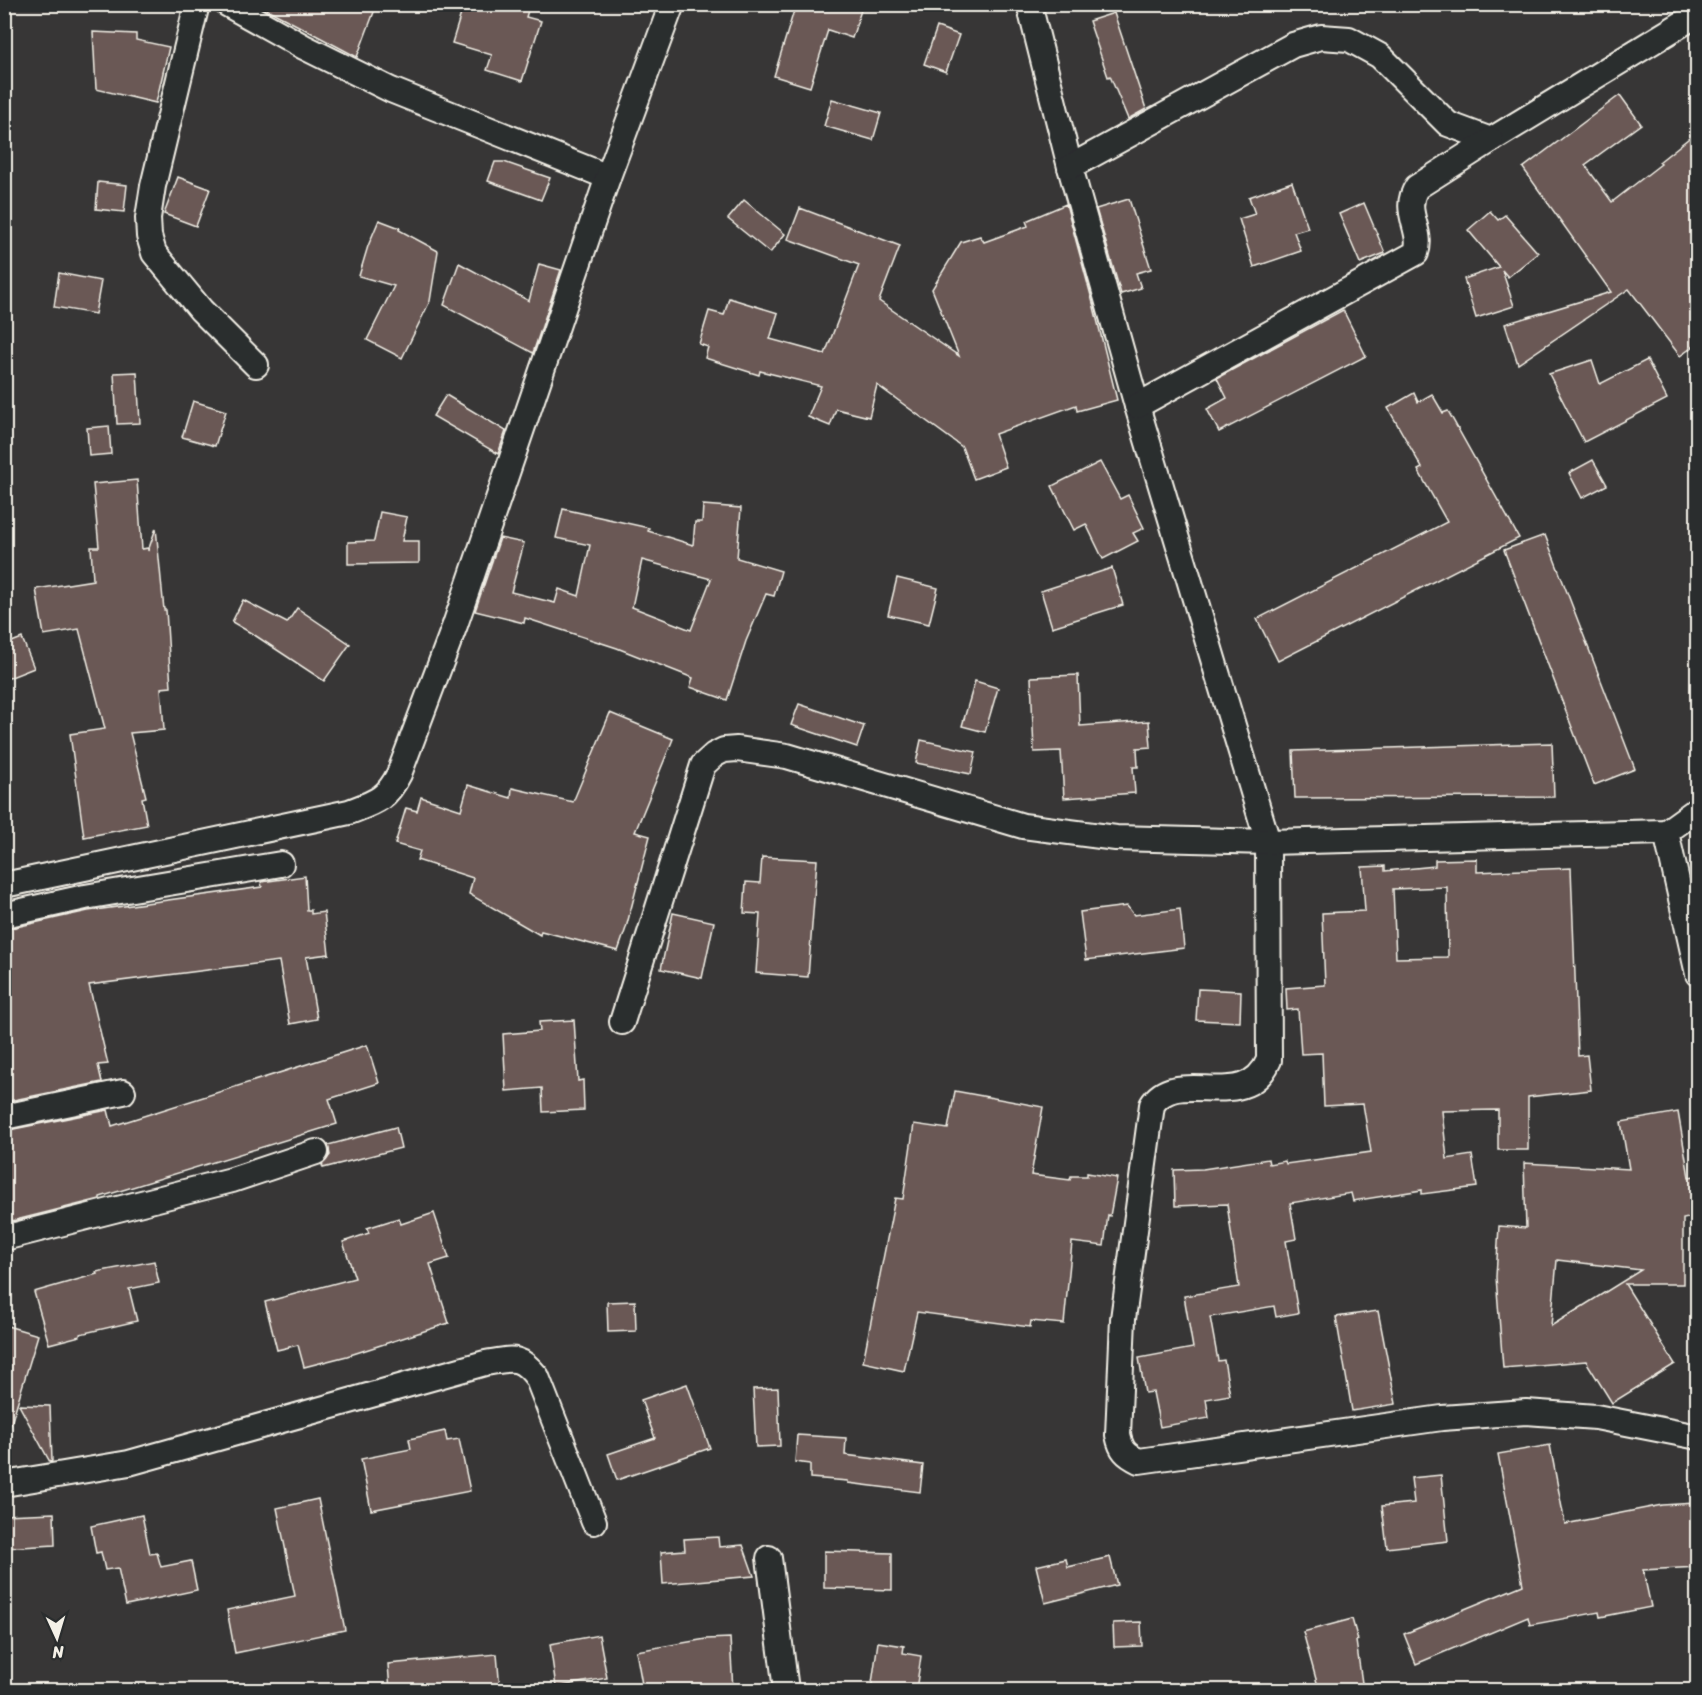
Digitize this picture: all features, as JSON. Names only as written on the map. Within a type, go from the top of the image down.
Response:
[{"type":"street","points":[[197,4],[153,186],[148,218],[149,236],[154,253],[201,310],[256,365]]},
{"type":"street","points":[[226,4],[304,47],[391,90],[608,177]]},
{"type":"street","points":[[4,885],[349,812],[373,803],[391,791],[455,625],[608,177],[672,4]]},
{"type":"street","points":[[1029,4],[1070,167],[1137,406],[1268,842],[1269,1060],[1264,1072],[1256,1080],[1242,1087],[1170,1090],[1157,1096],[1152,1105],[1123,1319],[1118,1435],[1120,1446],[1126,1455],[1139,1461],[1442,1418],[1526,1412],[1596,1417],[1698,1437]]},
{"type":"street","points":[[1137,406],[1416,253],[1419,246],[1410,205],[1411,196],[1417,187],[1698,14]]},
{"type":"street","points":[[1070,167],[1293,45],[1321,37],[1349,39],[1380,56],[1448,124],[1491,140]]},
{"type":"street","points":[[622,1022],[703,765],[724,750],[737,749],[787,756],[1023,825],[1116,838],[1268,842],[1665,832],[1698,808]]},
{"type":"street","points":[[1665,832],[1698,974]]},
{"type":"street","points":[[4,915],[84,897],[281,864]]},
{"type":"street","points":[[4,1117],[123,1092]]},
{"type":"street","points":[[4,1238],[232,1180],[316,1152]]},
{"type":"street","points":[[4,1484],[129,1463],[485,1364],[518,1359],[527,1364],[537,1377],[594,1522]]},
{"type":"street","points":[[769,1558],[786,1690]]},
{"type":"building","points":[[257,4],[377,4],[357,57]]},
{"type":"building","points":[[464,4],[530,4],[526,17],[541,21],[522,81],[487,70],[492,55],[452,43]]},
{"type":"building","points":[[796,4],[863,4],[852,38],[828,30],[810,87],[774,76]]},
{"type":"building","points":[[1114,13],[1146,109],[1128,119],[1110,76],[1108,77],[1089,21]]},
{"type":"building","points":[[937,27],[959,35],[946,72],[924,64]]},
{"type":"building","points":[[93,32],[136,34],[136,40],[169,47],[156,103],[96,89]]},
{"type":"building","points":[[1620,95],[1641,124],[1585,165],[1612,202],[1661,164],[1659,162],[1698,131],[1698,343],[1680,356],[1629,289],[1518,364],[1505,324],[1611,292],[1523,168]]},
{"type":"building","points":[[832,99],[881,113],[873,140],[824,126]]},
{"type":"building","points":[[495,162],[504,162],[550,178],[541,200],[488,181]]},
{"type":"building","points":[[178,177],[210,189],[196,226],[164,214]]},
{"type":"building","points":[[98,182],[127,185],[124,212],[96,209]]},
{"type":"building","points":[[1292,182],[1308,228],[1294,232],[1301,251],[1254,267],[1239,219],[1255,214],[1249,197]]},
{"type":"building","points":[[1129,199],[1151,269],[1136,273],[1141,288],[1121,294],[1096,209]]},
{"type":"building","points":[[744,200],[785,234],[770,253],[728,219]]},
{"type":"building","points":[[1364,203],[1385,253],[1360,263],[1339,214]]},
{"type":"building","points":[[1066,204],[1117,400],[1077,411],[1076,405],[995,434],[1006,467],[974,479],[962,447],[877,385],[869,417],[836,409],[830,426],[808,417],[821,386],[760,371],[759,375],[705,358],[708,347],[699,344],[709,311],[724,315],[729,298],[778,313],[770,339],[825,354],[859,265],[788,239],[800,208],[900,246],[879,301],[959,356],[932,289],[961,242],[980,236],[984,242],[1028,226],[1026,221]]},
{"type":"building","points":[[1490,211],[1498,220],[1505,215],[1538,253],[1508,277],[1502,270],[1514,306],[1476,318],[1464,279],[1499,267],[1468,230]]},
{"type":"building","points":[[379,220],[400,228],[399,230],[438,251],[430,301],[402,358],[367,340],[394,286],[359,276]]},
{"type":"building","points":[[459,263],[529,301],[539,264],[561,270],[533,353],[444,305]]},
{"type":"building","points":[[59,273],[101,281],[95,314],[54,307]]},
{"type":"building","points":[[1343,310],[1366,356],[1219,432],[1207,409],[1227,398],[1217,378]]},
{"type":"building","points":[[1592,360],[1600,384],[1647,360],[1667,399],[1584,442],[1549,374]]},
{"type":"building","points":[[137,372],[140,423],[117,424],[114,373]]},
{"type":"building","points":[[1414,393],[1418,402],[1432,394],[1443,413],[1448,411],[1519,538],[1278,661],[1257,619],[1447,522],[1418,470],[1422,468],[1388,408]]},
{"type":"building","points":[[446,395],[506,431],[498,454],[433,416]]},
{"type":"building","points":[[193,401],[226,411],[215,446],[182,437]]},
{"type":"building","points":[[109,426],[111,454],[89,456],[87,428]]},
{"type":"building","points":[[1593,460],[1607,485],[1582,498],[1569,473]]},
{"type":"building","points":[[1100,462],[1120,499],[1128,495],[1144,528],[1133,533],[1138,541],[1103,559],[1086,524],[1074,530],[1052,486]]},
{"type":"building","points":[[137,480],[142,549],[148,548],[148,551],[156,528],[164,610],[166,610],[171,687],[161,688],[164,730],[130,733],[146,797],[142,798],[147,825],[84,837],[70,734],[105,729],[79,629],[44,635],[36,589],[93,580],[91,547],[99,547],[93,484]]},
{"type":"building","points":[[703,505],[741,508],[737,558],[781,571],[774,596],[766,594],[746,641],[727,700],[690,687],[693,678],[617,648],[525,618],[524,623],[475,611],[500,538],[524,543],[511,592],[555,603],[559,589],[579,596],[590,545],[556,538],[563,509],[649,528],[648,531],[693,545],[695,522],[702,522]],"holes":[[[642,560],[711,579],[691,630],[632,607]]]},
{"type":"building","points":[[380,512],[407,517],[402,541],[419,541],[419,563],[348,564],[348,542],[374,541]]},
{"type":"building","points":[[1545,535],[1635,769],[1594,785],[1504,550]]},
{"type":"building","points":[[1112,568],[1123,605],[1052,627],[1041,591]]},
{"type":"building","points":[[897,578],[938,588],[929,624],[888,615]]},
{"type":"building","points":[[243,600],[287,623],[297,608],[350,644],[324,681],[232,622]]},
{"type":"building","points":[[22,638],[34,668],[4,680],[4,645]]},
{"type":"building","points":[[1078,675],[1080,726],[1149,721],[1151,747],[1137,748],[1138,767],[1133,767],[1135,793],[1064,798],[1061,751],[1034,752],[1031,677]]},
{"type":"building","points":[[975,681],[998,688],[985,732],[962,726]]},
{"type":"building","points":[[799,704],[864,726],[857,747],[791,725]]},
{"type":"building","points":[[610,713],[673,739],[635,832],[650,836],[618,951],[541,931],[540,935],[469,894],[473,878],[417,860],[420,851],[395,844],[406,808],[417,811],[421,797],[461,810],[468,785],[511,798],[512,788],[573,802]]},
{"type":"building","points":[[921,740],[976,752],[971,774],[916,763]]},
{"type":"building","points":[[1552,743],[1554,797],[1295,798],[1293,751]]},
{"type":"building","points":[[762,857],[817,860],[808,977],[756,973],[760,914],[744,913],[746,882],[760,883]]},
{"type":"building","points":[[1477,859],[1477,872],[1571,868],[1578,1056],[1587,1055],[1591,1090],[1528,1097],[1528,1150],[1498,1150],[1498,1110],[1442,1111],[1447,1159],[1472,1155],[1477,1187],[1422,1194],[1422,1190],[1353,1201],[1351,1193],[1290,1203],[1296,1239],[1286,1241],[1298,1313],[1276,1317],[1274,1306],[1210,1317],[1218,1361],[1224,1360],[1230,1395],[1206,1399],[1209,1418],[1160,1427],[1153,1392],[1145,1393],[1139,1358],[1193,1348],[1184,1296],[1239,1287],[1227,1204],[1175,1206],[1174,1170],[1203,1169],[1268,1159],[1269,1164],[1285,1161],[1286,1164],[1371,1152],[1363,1104],[1324,1106],[1322,1053],[1301,1054],[1298,1009],[1287,1010],[1286,988],[1325,985],[1322,913],[1365,911],[1362,867],[1385,866],[1385,871],[1435,866],[1435,860]],"holes":[[[1447,887],[1448,957],[1396,958],[1393,889]]]},
{"type":"building","points":[[305,876],[307,910],[311,910],[311,914],[324,912],[329,954],[306,957],[317,1019],[290,1024],[279,961],[89,985],[108,1064],[98,1065],[102,1082],[4,1102],[4,960],[10,959],[7,929],[88,911],[262,887],[261,882]]},
{"type":"building","points":[[1127,906],[1134,915],[1180,909],[1184,948],[1086,960],[1080,912]]},
{"type":"building","points":[[673,913],[714,922],[702,978],[661,969]]},
{"type":"building","points":[[1198,989],[1241,991],[1240,1022],[1196,1020]]},
{"type":"building","points":[[574,1020],[578,1081],[583,1080],[584,1110],[543,1112],[542,1088],[506,1091],[503,1034],[540,1031],[539,1022]]},
{"type":"building","points":[[367,1045],[379,1083],[329,1099],[337,1124],[100,1197],[100,1199],[12,1221],[4,1190],[4,1131],[108,1110],[112,1126]]},
{"type":"building","points":[[955,1091],[1043,1107],[1031,1175],[1070,1180],[1071,1176],[1087,1176],[1087,1173],[1117,1178],[1110,1216],[1108,1215],[1104,1246],[1072,1242],[1064,1324],[1031,1321],[1030,1327],[917,1312],[904,1371],[863,1362],[895,1198],[903,1199],[914,1124],[948,1129]]},
{"type":"building","points":[[1678,1112],[1689,1177],[1695,1176],[1698,1190],[1698,1216],[1683,1219],[1683,1284],[1625,1284],[1675,1364],[1612,1403],[1586,1361],[1503,1368],[1496,1277],[1499,1226],[1526,1228],[1524,1163],[1629,1169],[1621,1122]],"holes":[[[1557,1260],[1641,1270],[1551,1326]]]},
{"type":"building","points":[[396,1127],[401,1148],[323,1168],[322,1165],[330,1155],[328,1145]]},
{"type":"building","points":[[434,1213],[449,1258],[430,1264],[449,1323],[347,1356],[304,1367],[298,1345],[277,1350],[265,1302],[355,1278],[343,1242],[369,1233],[367,1228],[399,1218],[401,1224]]},
{"type":"building","points":[[154,1261],[159,1283],[129,1289],[137,1321],[80,1334],[80,1336],[49,1344],[34,1292],[97,1274],[96,1272]]},
{"type":"building","points":[[635,1301],[636,1331],[608,1332],[607,1302]]},
{"type":"building","points":[[1378,1311],[1396,1404],[1352,1411],[1336,1317]]},
{"type":"building","points":[[4,1325],[38,1335],[10,1427],[4,1426]]},
{"type":"building","points":[[687,1384],[710,1448],[617,1480],[608,1454],[655,1438],[641,1400]]},
{"type":"building","points":[[778,1388],[780,1446],[756,1447],[753,1389]]},
{"type":"building","points":[[19,1405],[50,1406],[52,1461],[50,1462]]},
{"type":"building","points":[[445,1431],[447,1441],[459,1439],[470,1491],[371,1510],[361,1459],[411,1449],[409,1439]]},
{"type":"building","points":[[797,1435],[846,1438],[845,1455],[923,1465],[920,1492],[848,1483],[848,1481],[810,1478],[810,1464],[795,1462]]},
{"type":"building","points":[[1550,1445],[1565,1524],[1662,1505],[1695,1503],[1698,1567],[1643,1570],[1651,1607],[1600,1617],[1599,1612],[1530,1625],[1528,1617],[1416,1664],[1404,1634],[1523,1585],[1498,1454]]},
{"type":"building","points":[[1441,1475],[1448,1541],[1387,1548],[1382,1506],[1414,1503],[1411,1478]]},
{"type":"building","points":[[318,1499],[345,1630],[235,1653],[227,1610],[295,1596],[277,1508]]},
{"type":"building","points":[[54,1513],[55,1545],[4,1548],[4,1515]]},
{"type":"building","points":[[142,1515],[150,1554],[157,1553],[161,1567],[191,1561],[197,1590],[126,1605],[118,1568],[105,1570],[101,1552],[96,1553],[91,1526]]},
{"type":"building","points":[[718,1537],[719,1547],[743,1545],[754,1576],[663,1584],[661,1552],[685,1550],[684,1539]]},
{"type":"building","points":[[824,1551],[892,1553],[892,1590],[824,1588]]},
{"type":"building","points":[[1110,1557],[1117,1585],[1045,1603],[1036,1566],[1066,1559],[1068,1567]]},
{"type":"building","points":[[1352,1619],[1358,1640],[1356,1641],[1363,1690],[1319,1690],[1303,1632]]},
{"type":"building","points":[[1141,1622],[1142,1646],[1114,1647],[1113,1623]]},
{"type":"building","points":[[599,1635],[607,1678],[556,1687],[550,1644]]},
{"type":"building","points":[[730,1638],[733,1690],[643,1690],[636,1651],[706,1639]]},
{"type":"building","points":[[878,1642],[904,1646],[903,1653],[921,1656],[916,1690],[871,1690]]},
{"type":"building","points":[[497,1654],[500,1690],[390,1690],[388,1664]]}]
